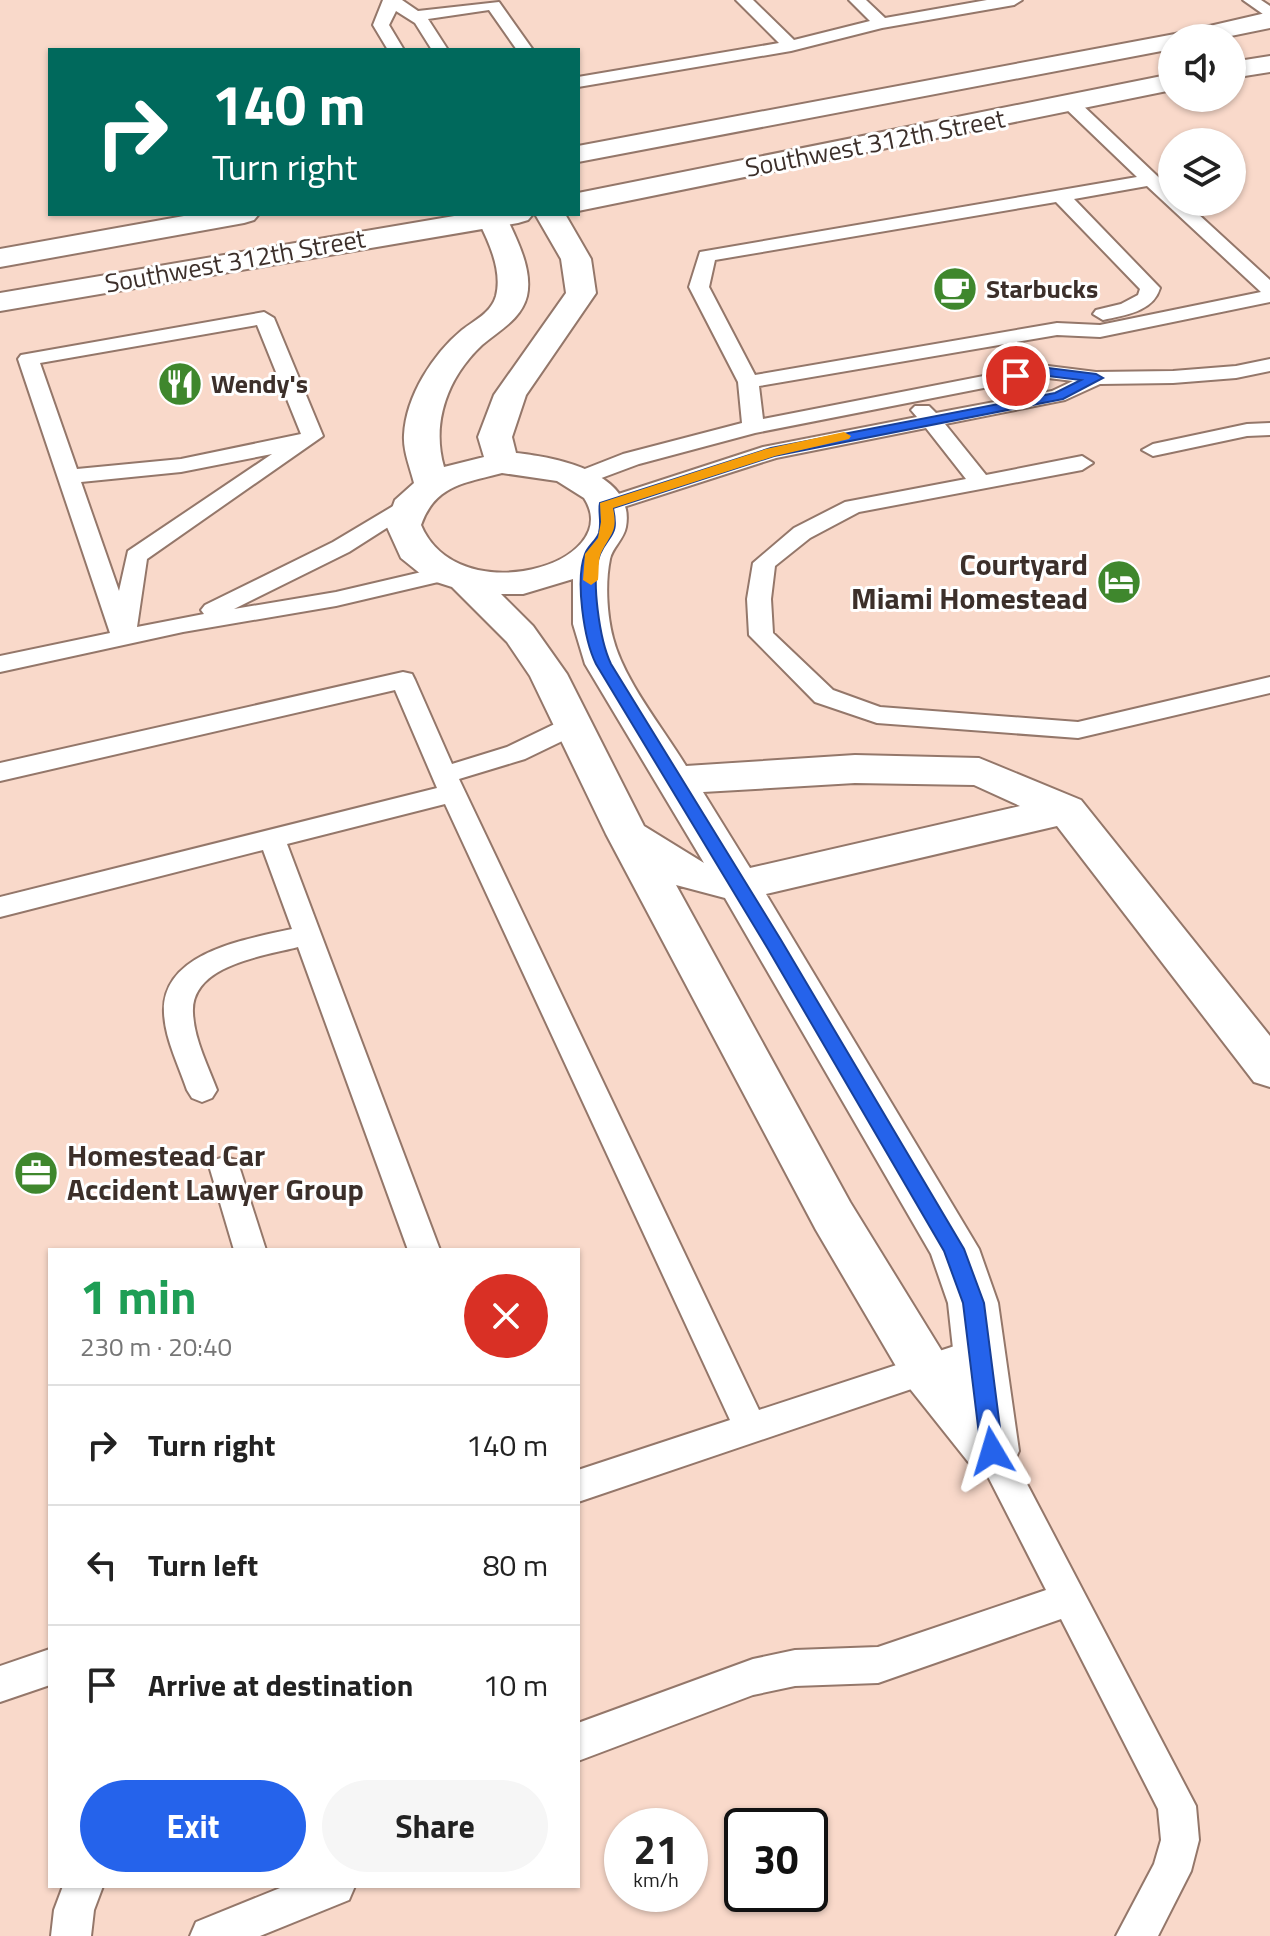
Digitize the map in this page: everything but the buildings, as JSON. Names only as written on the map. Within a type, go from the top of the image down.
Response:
[{"type":"street","points":[[1246,25],[1270,20]]},
{"type":"street","name":"Southwest 312th Street","points":[[580,154],[1158,44]]},
{"type":"street","points":[[1246,68],[1270,64]]},
{"type":"street","name":"Southwest 312th Street","points":[[580,202],[1158,85]]},
{"type":"street","name":"Southwest 312th Street","points":[[0,258],[233,216]]},
{"type":"street","points":[[421,493],[421,436],[432,396],[447,367],[471,339],[502,315],[511,296],[512,275],[500,216]]},
{"type":"street","name":"Southwest 312th Street","points":[[0,302],[500,216]]},
{"type":"street","points":[[502,463],[495,437],[510,395],[581,293],[576,259],[551,216]]},
{"type":"street","points":[[502,463],[530,463],[557,469],[580,479],[596,491],[605,506],[609,522],[605,538],[580,564],[546,578],[506,584],[455,577],[424,563],[410,549],[403,534],[403,518],[421,493],[452,473],[502,463]]},
{"type":"street","points":[[592,554],[589,604],[594,644],[954,1249],[973,1303],[992,1451]]},
{"type":"street","points":[[455,577],[520,634],[548,674],[627,834],[833,1216],[925,1369],[992,1451]]},
{"type":"street","points":[[674,780],[855,769],[979,772],[1067,810],[1270,1069]]},
{"type":"street","points":[[905,769],[927,785],[938,803],[932,822],[910,844]]},
{"type":"street","points":[[627,834],[689,874],[739,886],[1067,810]]},
{"type":"lane","points":[[744,0],[791,46]]},
{"type":"lane","points":[[580,82],[791,46],[882,23],[1014,0]]},
{"type":"lane","points":[[1251,0],[1270,14]]},
{"type":"lane","points":[[395,48],[381,25],[392,2],[415,16],[439,48]]},
{"type":"lane","points":[[415,16],[492,2],[524,48]]},
{"type":"lane","points":[[863,3],[882,23]]},
{"type":"lane","points":[[1070,103],[1158,187]]},
{"type":"lane","points":[[753,427],[748,382],[699,287],[707,256],[1151,180]]},
{"type":"lane","points":[[748,382],[1057,329],[1128,308],[1147,298],[1150,288],[1061,196]]},
{"type":"lane","points":[[1191,216],[1262,274],[1270,290]]},
{"type":"lane","points":[[1057,329],[1100,331],[1270,296]]},
{"type":"lane","points":[[124,638],[28,359],[264,318],[312,436]]},
{"type":"lane","points":[[580,479],[631,459],[753,427],[1040,371],[1096,378],[1173,377],[1236,372],[1270,365]]},
{"type":"lane","points":[[605,506],[771,452],[1058,396],[1096,378]]},
{"type":"lane","points":[[912,396],[979,480]]},
{"type":"lane","points":[[1153,450],[1247,430],[1270,429]]},
{"type":"lane","points":[[70,476],[126,474],[193,465],[312,436]]},
{"type":"lane","points":[[124,638],[136,556],[312,436]]},
{"type":"lane","points":[[1082,463],[979,480],[853,507],[802,533],[764,563],[759,599],[761,635],[824,696],[877,715],[1078,730],[1270,685]]},
{"type":"lane","points":[[183,625],[341,547],[421,493]]},
{"type":"lane","points":[[0,664],[183,625],[455,577]]},
{"type":"lane","points":[[0,772],[403,680],[448,784],[750,1427]]},
{"type":"lane","points":[[0,907],[272,838],[448,784],[574,725]]},
{"type":"lane","points":[[272,838],[423,1248]]},
{"type":"lane","points":[[202,1090],[178,1014],[182,991],[199,971],[220,959],[308,935]]},
{"type":"lane","points":[[225,1169],[249,1248]]},
{"type":"lane","points":[[580,1485],[979,1352]]},
{"type":"lane","points":[[992,1451],[1177,1806],[1180,1840],[1171,1871],[1136,1936]]},
{"type":"lane","points":[[580,1741],[753,1677],[795,1668],[878,1665],[1069,1599]]},
{"type":"lane","points":[[0,1684],[48,1668]]},
{"type":"lane","points":[[69,1935],[82,1888]]},
{"type":"lane","points":[[210,1936],[330,1888]]},
{"type":"slow traffic","points":[[591,580],[592,554],[605,538],[609,522],[605,506],[771,452],[844,436]]},
{"type":"place","name":"Starbucks","points":[[955,289]]},
{"type":"place","name":"Wendy's","points":[[180,384]]},
{"type":"place","name":"Courtyard Miami Homestead","points":[[1119,582]]},
{"type":"place","name":"Homestead Car Accident Lawyer Group","points":[[36,1173]]},
{"type":"route","points":[[992,1451],[973,1303],[954,1249],[775,944],[604,664],[594,644],[589,604],[592,554],[605,538],[609,522],[605,506],[771,452],[1058,396],[1096,378],[1040,371],[1016,376]]}]
